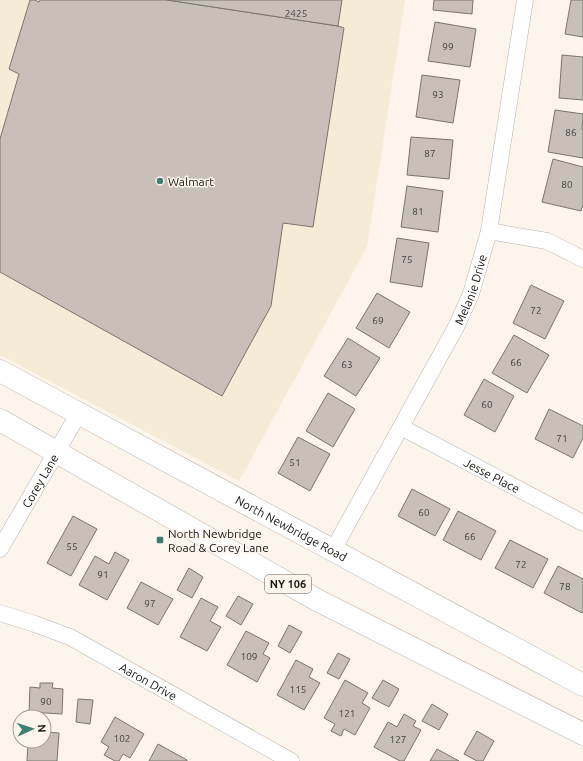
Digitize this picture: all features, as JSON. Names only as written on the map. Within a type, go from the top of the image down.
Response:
[{"type":"main road","name":"North Newbridge Road","points":[[0,371],[583,685]]},
{"type":"main road","name":"NY 106","points":[[0,420],[317,600],[583,734]]},
{"type":"street","name":"Melanie Drive","points":[[332,550],[456,327],[471,294],[489,231],[525,0]]},
{"type":"street","points":[[489,231],[547,241],[583,259]]},
{"type":"street","name":"Corey Lane","points":[[0,549],[79,413]]},
{"type":"street","name":"Jesse Place","points":[[401,426],[583,523]]},
{"type":"street","name":"Aaron Drive","points":[[0,613],[70,637],[291,761]]},
{"type":"shaded area","name":"Walmart","points":[[0,0],[405,0],[367,247],[239,481],[0,355]]},
{"type":"building","name":"Walmart","points":[[30,0],[39,2],[40,0],[167,0],[344,28],[313,227],[283,223],[271,306],[222,396],[0,272],[0,139],[19,74],[9,69]]},
{"type":"building","points":[[167,0],[342,0],[338,26]]},
{"type":"building","points":[[434,0],[473,0],[472,14],[433,10]]},
{"type":"building","points":[[571,0],[583,0],[583,37],[565,34]]},
{"type":"building","points":[[435,22],[476,29],[470,67],[428,61]]},
{"type":"building","points":[[562,55],[583,57],[583,100],[559,98]]},
{"type":"building","points":[[422,75],[460,80],[453,123],[416,117]]},
{"type":"building","points":[[555,110],[583,114],[583,158],[548,152]]},
{"type":"building","points":[[411,137],[453,140],[449,179],[407,175]]},
{"type":"building","points":[[553,159],[583,167],[583,204],[581,211],[542,202]]},
{"type":"building","points":[[407,186],[443,191],[438,232],[401,227]]},
{"type":"building","points":[[397,238],[429,243],[422,287],[390,282]]},
{"type":"building","points":[[531,285],[564,301],[545,339],[513,323]]},
{"type":"building","points":[[377,293],[410,312],[389,348],[356,328]]},
{"type":"building","points":[[514,335],[549,355],[527,393],[492,373]]},
{"type":"building","points":[[348,338],[380,358],[356,396],[324,376]]},
{"type":"building","points":[[484,379],[514,396],[495,432],[464,415]]},
{"type":"building","points":[[328,393],[355,409],[333,447],[306,431]]},
{"type":"building","points":[[549,409],[583,426],[583,438],[573,458],[535,439]]},
{"type":"building","points":[[298,437],[330,454],[310,491],[278,473]]},
{"type":"building","points":[[412,489],[450,509],[435,536],[398,516]]},
{"type":"building","points":[[458,511],[496,531],[481,560],[443,540]]},
{"type":"building","points":[[73,516],[97,529],[71,576],[47,563]]},
{"type":"building","points":[[510,540],[548,559],[533,588],[495,568]]},
{"type":"building","points":[[115,552],[129,560],[107,600],[79,585],[95,556],[109,564]]},
{"type":"building","points":[[558,566],[583,579],[582,613],[544,593]]},
{"type":"building","points":[[189,568],[203,577],[192,598],[177,590]]},
{"type":"building","points":[[141,582],[173,599],[158,625],[127,608]]},
{"type":"building","points":[[238,596],[253,604],[241,625],[226,616]]},
{"type":"building","points":[[201,598],[218,607],[210,621],[221,627],[207,651],[180,637]]},
{"type":"building","points":[[289,625],[302,632],[290,653],[278,646]]},
{"type":"building","points":[[246,631],[269,643],[263,654],[270,658],[257,682],[227,665]]},
{"type":"building","points":[[338,653],[350,659],[339,679],[327,673]]},
{"type":"building","points":[[296,660],[313,669],[309,677],[320,683],[304,710],[277,695]]},
{"type":"building","points":[[345,680],[368,693],[362,703],[370,708],[355,735],[344,729],[341,736],[331,731],[335,724],[324,718]]},
{"type":"building","points":[[383,680],[399,689],[389,707],[372,698]]},
{"type":"building","points":[[40,683],[53,683],[52,688],[63,689],[62,714],[52,713],[52,709],[29,709],[30,687],[40,688]]},
{"type":"building","points":[[78,699],[93,700],[90,724],[76,722]]},
{"type":"building","points":[[432,704],[448,714],[439,730],[422,721]]},
{"type":"building","points":[[404,714],[416,721],[413,726],[421,730],[404,761],[400,761],[374,747],[388,722],[397,727]]},
{"type":"building","points":[[115,717],[144,734],[130,758],[123,754],[119,761],[115,761],[104,755],[109,747],[101,742]]},
{"type":"building","points":[[477,731],[494,741],[483,761],[477,761],[464,754]]},
{"type":"building","points":[[52,733],[59,733],[57,761],[27,761],[28,749],[52,749]]},
{"type":"building","points":[[158,744],[187,760],[187,761],[149,761]]},
{"type":"building","points":[[437,749],[459,761],[430,761]]},
{"type":"place","name":"Walmart","points":[[160,181]]},
{"type":"place","name":"North Newbridge Road & Corey Lane","points":[[160,540]]}]
